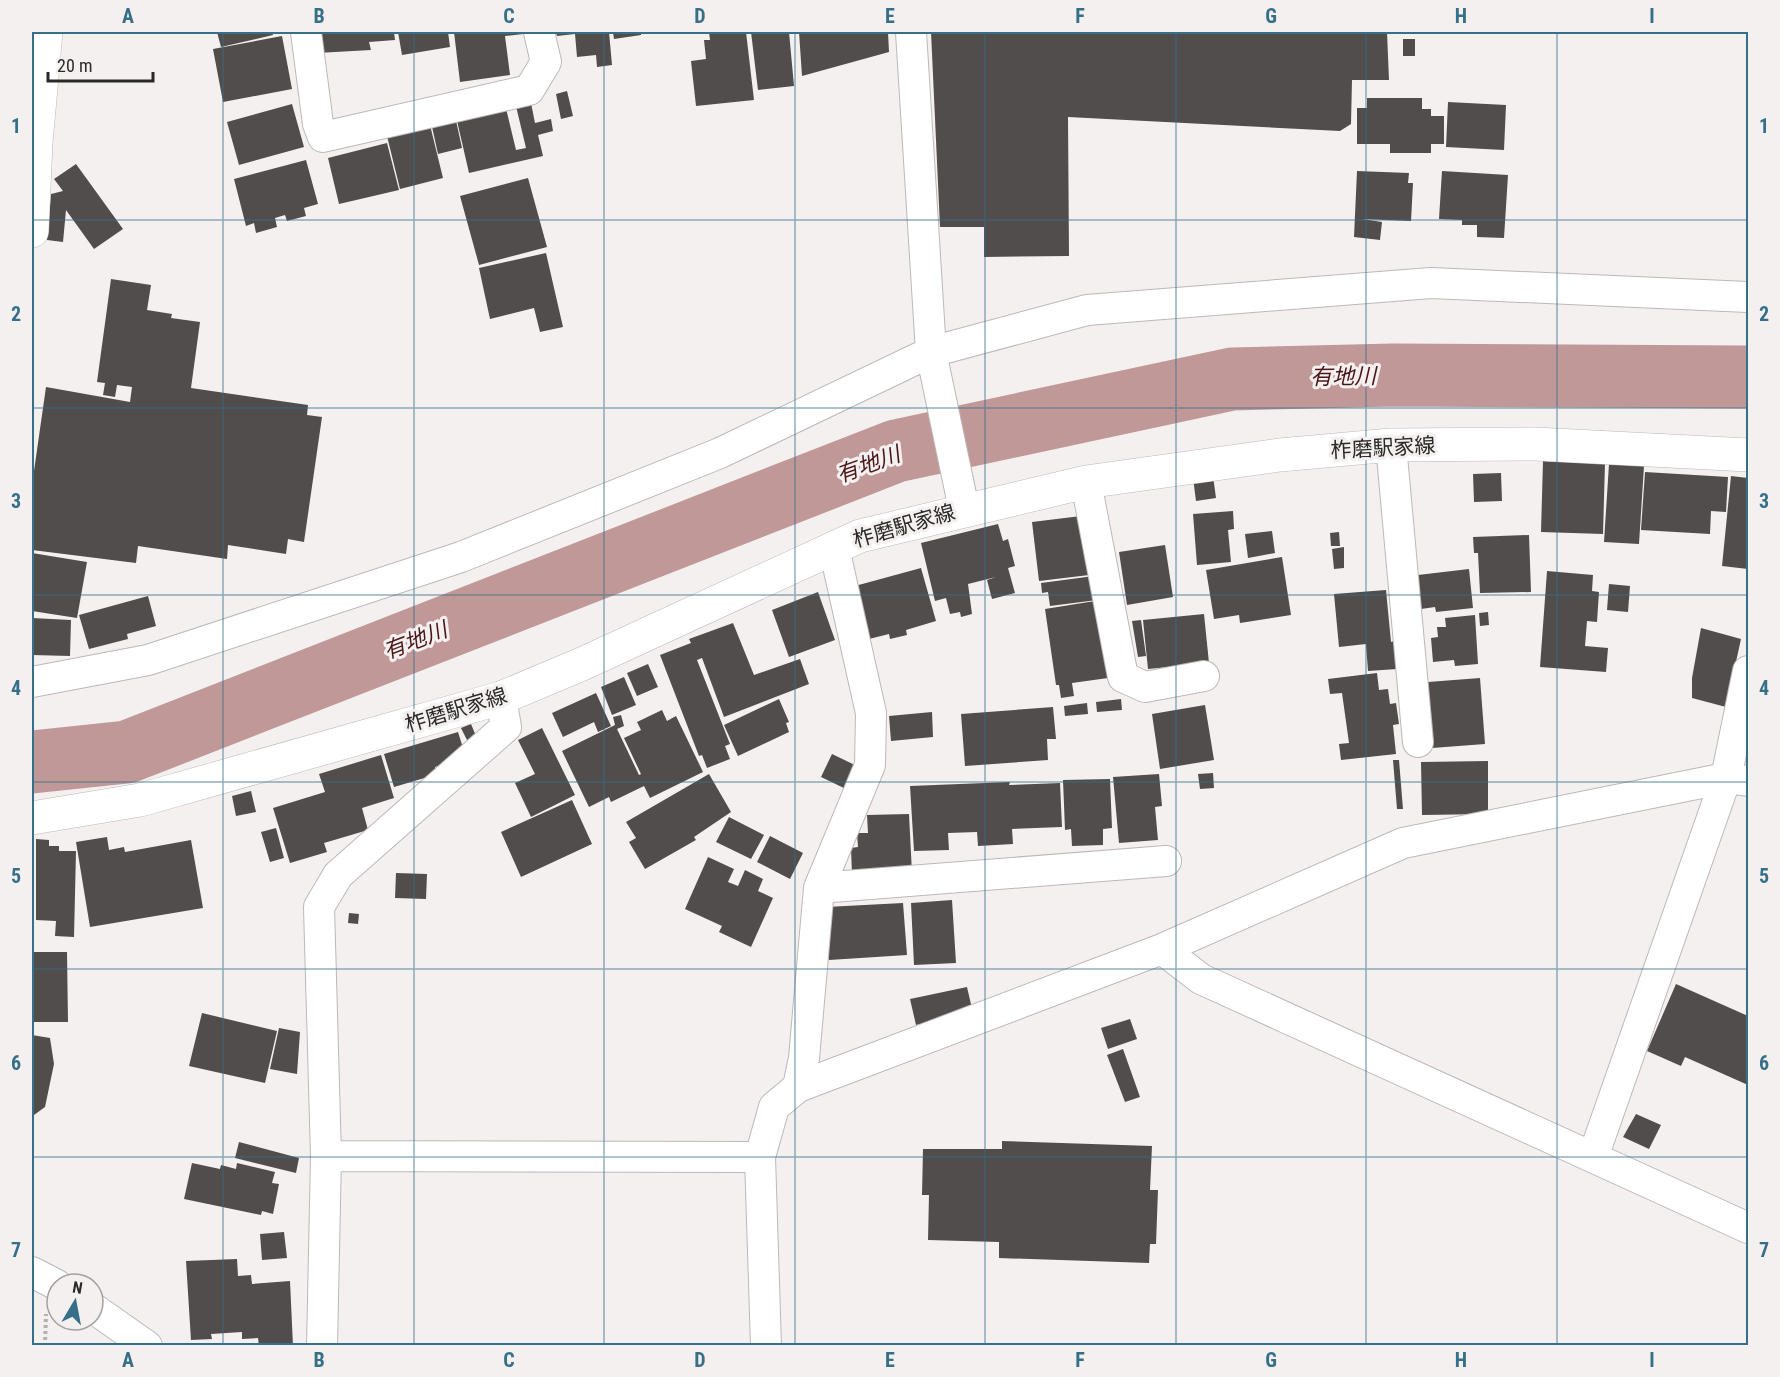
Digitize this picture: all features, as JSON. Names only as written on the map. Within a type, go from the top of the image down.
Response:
[{"type":"main road","points":[[32,231],[34,143],[46,32]]},
{"type":"main road","name":"柞磨駅家線","points":[[32,818],[140,800],[501,698],[582,664],[860,536],[964,509],[1086,482],[1280,455],[1391,445],[1535,444],[1749,455]]},
{"type":"street","points":[[306,32],[318,124],[323,137],[529,90],[546,62],[539,32]]},
{"type":"street","points":[[911,32],[930,352],[964,509]]},
{"type":"street","points":[[32,682],[148,660],[461,557],[720,453],[930,352],[1087,310],[1431,283],[1749,297]]},
{"type":"street","points":[[1391,445],[1418,742]]},
{"type":"street","points":[[1086,482],[1124,677],[1145,687],[1204,676]]},
{"type":"street","points":[[798,1087],[804,1059],[819,888],[870,765],[871,714],[834,548]]},
{"type":"street","points":[[1593,1157],[1737,780],[1749,670]]},
{"type":"street","points":[[322,1346],[326,1156],[319,907],[339,875],[506,727],[501,698]]},
{"type":"street","points":[[766,1346],[760,1156],[774,1107],[798,1087],[1162,949],[1402,843],[1737,780]]},
{"type":"street","points":[[819,888],[1166,861]]},
{"type":"street","points":[[1162,949],[1201,979],[1749,1228]]},
{"type":"street","points":[[326,1156],[760,1156]]},
{"type":"street","points":[[105,1316],[147,1346]]},
{"type":"building","points":[[217,32],[272,32],[273,35],[221,47]]},
{"type":"building","points":[[314,32],[394,32],[395,40],[369,42],[371,50],[317,53]]},
{"type":"building","points":[[398,32],[448,32],[450,47],[402,55]]},
{"type":"building","points":[[454,32],[532,33],[505,36],[510,75],[460,82]]},
{"type":"building","points":[[556,32],[609,32],[612,65],[597,67],[596,55],[577,57],[575,34],[557,36]]},
{"type":"building","points":[[613,32],[641,32],[641,35],[614,39]]},
{"type":"building","points":[[709,32],[746,32],[754,100],[696,106],[691,61],[706,59],[704,40],[710,40]]},
{"type":"building","points":[[751,32],[789,32],[794,86],[758,90]]},
{"type":"building","points":[[799,32],[888,32],[889,52],[802,76]]},
{"type":"building","points":[[931,32],[1387,32],[1389,80],[1352,80],[1351,124],[1340,131],[1068,117],[1069,256],[984,257],[984,227],[940,227]]},
{"type":"building","points":[[282,36],[292,89],[223,102],[213,49]]},
{"type":"building","points":[[1403,39],[1415,39],[1415,56],[1403,56]]},
{"type":"building","points":[[567,91],[573,116],[561,119],[556,94]]},
{"type":"building","points":[[530,98],[535,123],[551,119],[553,131],[538,135],[543,156],[469,173],[455,112],[504,100],[516,150],[526,148],[515,102]]},
{"type":"building","points":[[1367,98],[1422,98],[1422,109],[1431,109],[1431,116],[1444,116],[1444,144],[1431,144],[1431,153],[1390,153],[1390,144],[1357,144],[1357,108],[1367,108]]},
{"type":"building","points":[[1448,102],[1506,105],[1504,150],[1446,147]]},
{"type":"building","points":[[292,104],[304,147],[239,165],[227,122]]},
{"type":"building","points":[[455,116],[462,148],[438,154],[431,122]]},
{"type":"building","points":[[429,121],[443,178],[400,189],[386,132]]},
{"type":"building","points":[[387,143],[399,190],[339,204],[328,158]]},
{"type":"building","points":[[306,160],[318,204],[304,208],[306,216],[287,221],[285,215],[275,218],[277,227],[256,233],[254,223],[246,226],[234,179]]},
{"type":"building","points":[[76,164],[123,229],[94,249],[66,210],[63,242],[47,240],[51,194],[63,191],[54,179]]},
{"type":"building","points":[[1357,171],[1409,173],[1408,183],[1413,183],[1411,221],[1362,219],[1382,222],[1380,240],[1354,237]]},
{"type":"building","points":[[1442,171],[1508,175],[1504,238],[1477,237],[1477,225],[1462,225],[1462,220],[1439,219]]},
{"type":"building","points":[[528,178],[547,247],[479,265],[460,196]]},
{"type":"building","points":[[546,253],[563,327],[540,332],[534,308],[490,319],[479,268]]},
{"type":"building","points":[[111,279],[151,285],[147,310],[172,314],[171,318],[200,322],[191,388],[308,405],[307,415],[322,417],[304,542],[288,539],[286,554],[228,545],[227,559],[138,546],[136,563],[32,550],[32,485],[46,387],[130,402],[132,387],[117,385],[115,397],[103,395],[105,383],[97,382]]},
{"type":"building","points":[[1543,461],[1605,463],[1603,534],[1541,532]]},
{"type":"building","points":[[1609,464],[1644,466],[1639,544],[1604,542]]},
{"type":"building","points":[[1645,472],[1728,477],[1726,512],[1711,511],[1710,534],[1641,530]]},
{"type":"building","points":[[1501,473],[1502,501],[1474,502],[1473,474]]},
{"type":"building","points":[[1213,476],[1216,498],[1196,501],[1193,478]]},
{"type":"building","points":[[1731,476],[1748,478],[1748,569],[1722,566]]},
{"type":"building","points":[[1233,511],[1234,529],[1228,530],[1231,562],[1197,565],[1193,514]]},
{"type":"building","points":[[1081,516],[1089,575],[1039,581],[1032,522]]},
{"type":"building","points":[[998,524],[1003,541],[1008,539],[1015,566],[1008,568],[1015,593],[992,599],[987,580],[996,577],[968,584],[972,614],[961,617],[960,612],[950,614],[946,598],[935,601],[921,543]]},
{"type":"building","points":[[1272,531],[1275,553],[1248,558],[1245,534]]},
{"type":"building","points":[[1339,532],[1340,546],[1331,546],[1330,533]]},
{"type":"building","points":[[1529,535],[1531,592],[1480,593],[1478,553],[1474,553],[1473,537]]},
{"type":"building","points":[[1165,545],[1173,597],[1127,605],[1119,552]]},
{"type":"building","points":[[1344,547],[1344,568],[1334,569],[1332,549]]},
{"type":"building","points":[[32,553],[87,562],[77,618],[32,611]]},
{"type":"building","points":[[1282,557],[1291,615],[1240,623],[1239,615],[1214,619],[1206,570]]},
{"type":"building","points":[[921,568],[936,621],[906,630],[907,635],[890,639],[889,634],[869,639],[855,586]]},
{"type":"building","points":[[1469,569],[1473,608],[1436,612],[1435,607],[1421,609],[1418,575]]},
{"type":"building","points":[[1547,571],[1593,575],[1592,591],[1599,592],[1597,622],[1587,621],[1585,646],[1608,648],[1606,672],[1540,667]]},
{"type":"building","points":[[1094,576],[1097,600],[1050,606],[1048,592],[1042,593],[1041,583]]},
{"type":"building","points":[[1609,584],[1630,586],[1628,612],[1607,610]]},
{"type":"building","points":[[1386,590],[1391,642],[1394,641],[1397,669],[1368,671],[1366,644],[1339,647],[1334,594]]},
{"type":"building","points":[[818,592],[835,640],[789,657],[772,610]]},
{"type":"building","points":[[148,596],[156,626],[127,634],[128,639],[89,649],[79,615]]},
{"type":"building","points":[[1095,601],[1100,639],[1106,638],[1108,678],[1072,683],[1074,696],[1061,698],[1059,685],[1056,685],[1045,609]]},
{"type":"building","points":[[1488,612],[1489,625],[1480,626],[1479,613]]},
{"type":"building","points":[[1204,614],[1209,663],[1148,669],[1143,620]]},
{"type":"building","points":[[1475,615],[1478,664],[1455,666],[1454,660],[1433,662],[1431,638],[1438,637],[1437,627],[1446,627],[1445,618]]},
{"type":"building","points":[[32,618],[71,620],[70,656],[32,655]]},
{"type":"building","points":[[1141,620],[1146,656],[1138,657],[1132,621]]},
{"type":"building","points":[[733,623],[754,675],[800,659],[809,684],[724,717],[702,658],[697,660],[730,744],[725,746],[730,759],[707,768],[702,755],[699,756],[660,655],[691,643],[689,639]]},
{"type":"building","points":[[1701,628],[1741,639],[1726,707],[1692,698],[1692,678]]},
{"type":"building","points":[[648,664],[658,687],[637,696],[627,673]]},
{"type":"building","points":[[1377,673],[1379,690],[1388,689],[1390,704],[1396,703],[1399,724],[1393,725],[1396,754],[1341,760],[1339,744],[1349,743],[1342,693],[1330,694],[1328,679]]},
{"type":"building","points":[[624,677],[636,705],[612,715],[601,687]]},
{"type":"building","points":[[1480,678],[1485,744],[1432,748],[1428,682]]},
{"type":"building","points":[[596,693],[611,726],[598,732],[594,722],[563,737],[552,713]]},
{"type":"building","points":[[779,699],[789,722],[786,723],[789,732],[738,756],[724,725]]},
{"type":"building","points":[[1121,699],[1122,710],[1097,712],[1096,702]]},
{"type":"building","points":[[1087,703],[1088,714],[1065,716],[1064,706]]},
{"type":"building","points":[[1205,705],[1214,760],[1160,769],[1152,714]]},
{"type":"building","points":[[1053,707],[1056,739],[1047,739],[1048,760],[965,766],[961,714]]},
{"type":"building","points":[[662,710],[667,721],[676,716],[703,772],[650,798],[644,786],[611,802],[609,797],[589,807],[562,751],[615,725],[613,717],[621,715],[624,726],[617,729],[639,775],[641,774],[624,738],[641,730],[637,722]]},
{"type":"building","points":[[932,712],[933,737],[891,741],[889,716]]},
{"type":"building","points":[[471,724],[476,736],[467,740],[461,728]]},
{"type":"building","points":[[542,728],[575,795],[531,817],[515,783],[535,774],[518,740]]},
{"type":"building","points":[[458,732],[464,751],[450,756],[451,762],[435,767],[438,774],[394,787],[384,754]]},
{"type":"building","points":[[832,754],[859,767],[848,790],[821,777]]},
{"type":"building","points":[[381,755],[394,798],[362,808],[368,830],[324,843],[327,852],[290,863],[273,808],[325,792],[319,774]]},
{"type":"building","points":[[1393,760],[1399,760],[1403,809],[1397,809]]},
{"type":"building","points":[[1488,761],[1488,814],[1422,815],[1421,762]]},
{"type":"building","points":[[1213,773],[1214,788],[1200,789],[1198,774]]},
{"type":"building","points":[[709,774],[731,812],[694,837],[696,840],[645,869],[629,842],[636,838],[626,822]]},
{"type":"building","points":[[1159,774],[1162,806],[1155,807],[1158,840],[1119,843],[1113,777]]},
{"type":"building","points":[[1110,779],[1112,828],[1103,829],[1103,845],[1072,846],[1071,829],[1065,830],[1063,780]]},
{"type":"building","points":[[1010,782],[1009,785],[1060,783],[1062,827],[1012,829],[1013,844],[978,846],[977,832],[948,833],[949,850],[914,851],[910,786]]},
{"type":"building","points":[[251,791],[256,812],[236,816],[232,796]]},
{"type":"building","points":[[572,800],[592,844],[521,877],[501,832]]},
{"type":"building","points":[[909,814],[912,873],[852,875],[851,848],[858,847],[857,833],[868,833],[867,815]]},
{"type":"building","points":[[729,817],[764,835],[751,859],[716,842]]},
{"type":"building","points":[[276,828],[284,858],[270,862],[261,832]]},
{"type":"building","points":[[770,836],[803,853],[790,879],[757,862]]},
{"type":"building","points":[[107,837],[109,850],[124,847],[125,852],[191,840],[203,908],[90,927],[76,842]]},
{"type":"building","points":[[36,839],[49,840],[49,846],[59,846],[59,851],[76,851],[74,937],[55,936],[56,921],[36,920]]},
{"type":"building","points":[[708,857],[734,869],[728,882],[738,886],[745,870],[763,879],[758,891],[773,898],[751,947],[719,932],[722,926],[685,909]]},
{"type":"building","points":[[396,873],[427,874],[426,899],[395,898]]},
{"type":"building","points":[[952,900],[956,963],[914,965],[911,903]]},
{"type":"building","points":[[903,903],[907,955],[829,960],[826,907]]},
{"type":"building","points":[[349,913],[359,914],[358,924],[348,923]]},
{"type":"building","points":[[32,952],[67,952],[68,1022],[32,1022]]},
{"type":"building","points":[[1676,984],[1748,1016],[1748,1085],[1685,1057],[1681,1066],[1647,1051]]},
{"type":"building","points":[[967,987],[973,1013],[916,1025],[910,999]]},
{"type":"building","points":[[202,1013],[277,1031],[265,1083],[189,1066]]},
{"type":"building","points":[[1130,1019],[1137,1039],[1108,1049],[1101,1028]]},
{"type":"building","points":[[279,1028],[300,1032],[297,1074],[270,1069]]},
{"type":"building","points":[[32,1035],[50,1038],[54,1064],[45,1107],[34,1115],[32,1120]]},
{"type":"building","points":[[1123,1049],[1140,1097],[1125,1102],[1107,1055]]},
{"type":"building","points":[[1636,1114],[1661,1125],[1649,1149],[1623,1137]]},
{"type":"building","points":[[1002,1141],[1152,1146],[1150,1190],[1158,1190],[1156,1244],[1150,1244],[1149,1263],[999,1258],[999,1242],[928,1240],[929,1195],[922,1195],[923,1149],[1002,1149]]},
{"type":"building","points":[[239,1142],[299,1158],[296,1173],[235,1158]]},
{"type":"building","points":[[192,1163],[220,1169],[221,1165],[236,1169],[237,1163],[275,1172],[272,1183],[279,1184],[273,1214],[262,1211],[261,1215],[184,1199]]},
{"type":"building","points":[[284,1232],[287,1258],[262,1260],[260,1234]]},
{"type":"building","points":[[237,1259],[238,1276],[251,1275],[252,1284],[290,1281],[293,1346],[259,1346],[258,1338],[242,1339],[242,1332],[211,1334],[212,1339],[191,1340],[186,1261]]},
{"type":"waterway","name":"有地川","points":[[32,762],[127,752],[896,451],[1232,379],[1393,375],[1748,377]]}]
